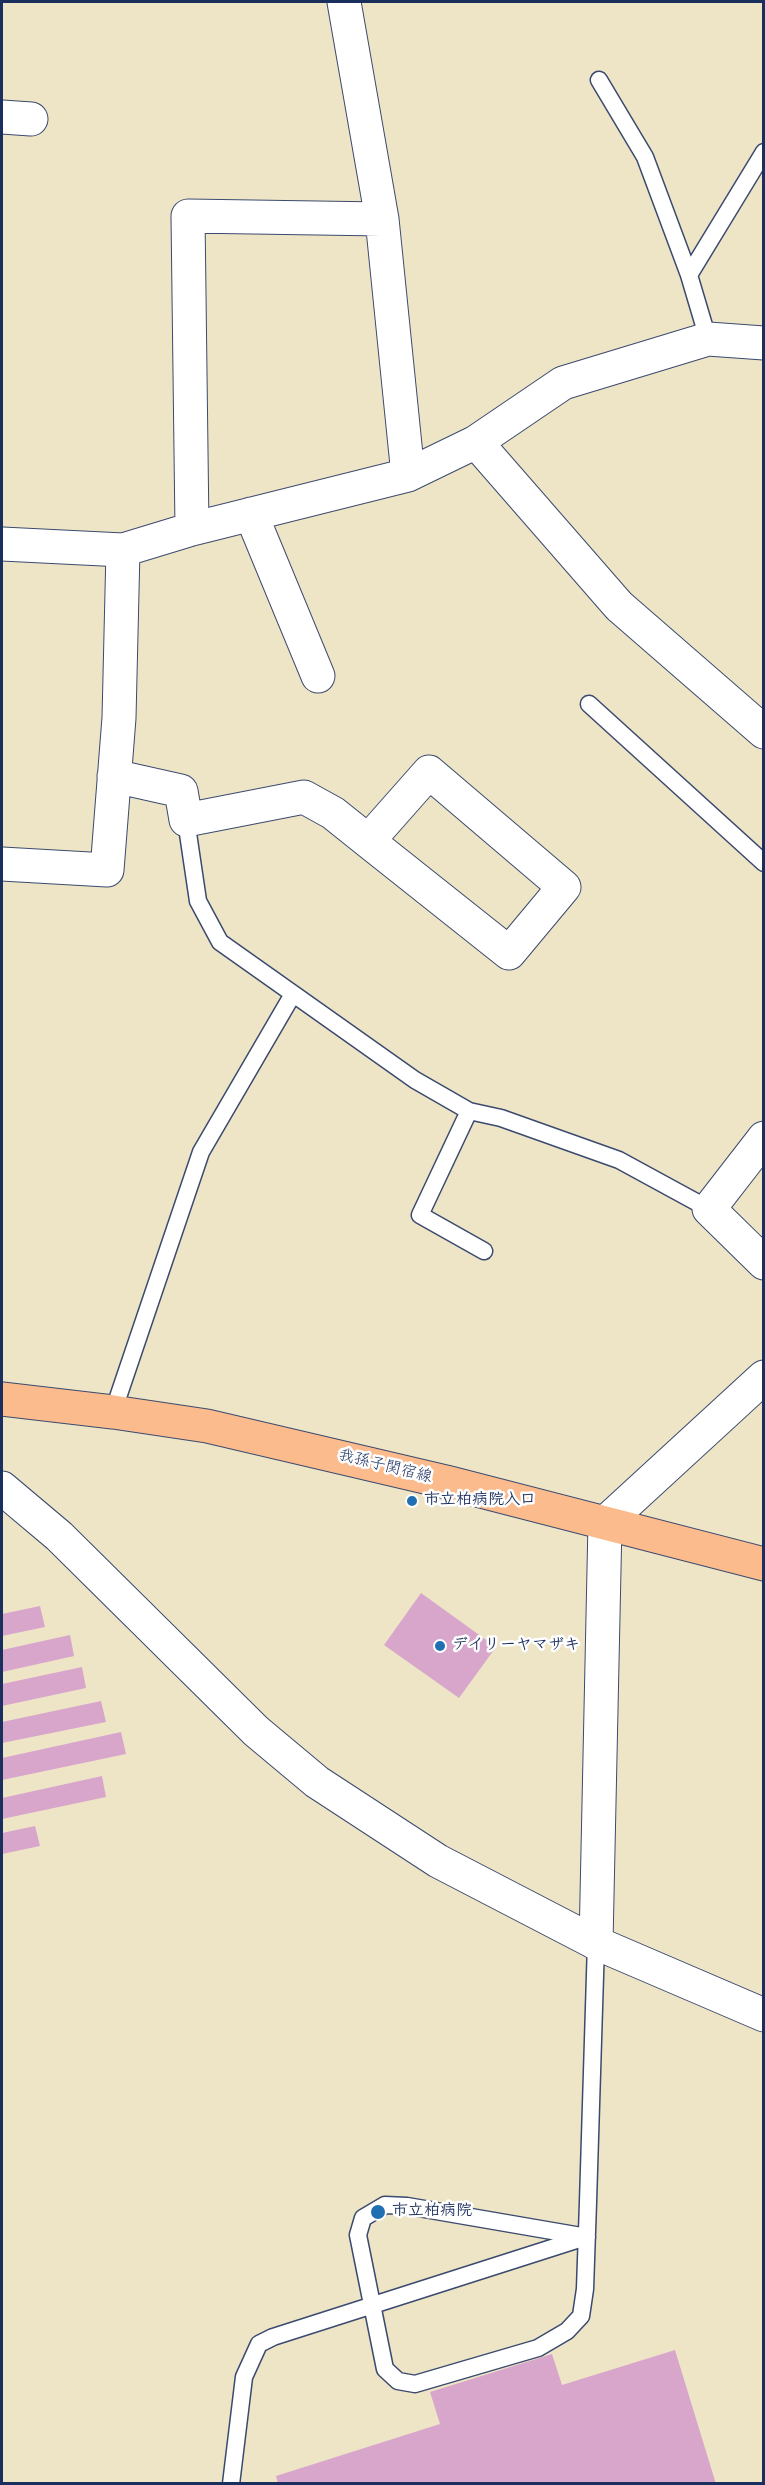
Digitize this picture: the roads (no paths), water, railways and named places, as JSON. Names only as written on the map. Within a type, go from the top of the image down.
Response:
[{"type":"main road","name":"我孫子関宿線","points":[[2,1399],[207,1426],[305,1448],[764,1564]]},
{"type":"street","points":[[344,2],[382,219],[408,475]]},
{"type":"street","points":[[192,529],[188,216],[382,219]]},
{"type":"street","points":[[2,544],[123,550],[192,529],[408,475],[476,442],[563,383],[708,339],[763,342]]},
{"type":"street","points":[[476,442],[619,606],[764,732]]},
{"type":"street","points":[[250,514],[318,676]]},
{"type":"street","points":[[2,864],[107,870],[120,707],[123,550]]},
{"type":"street","points":[[114,776],[181,791],[186,820],[304,797],[333,813],[368,841],[509,952],[564,887],[429,772],[368,841]]},
{"type":"street","points":[[764,1138],[709,1209],[764,1263]]},
{"type":"street","points":[[596,1943],[605,1523],[764,1377]]},
{"type":"street","points":[[2,1488],[59,1536],[256,1731],[317,1782],[438,1861],[596,1943],[764,2015]]},
{"type":"lane","points":[[599,80],[645,157],[689,275],[708,339]]},
{"type":"lane","points":[[689,275],[764,152]]},
{"type":"lane","points":[[589,704],[764,862]]},
{"type":"lane","points":[[186,820],[198,901],[220,942],[415,1080],[469,1111],[501,1118],[619,1160],[709,1209]]},
{"type":"lane","points":[[113,1412],[201,1152],[293,994]]},
{"type":"lane","points":[[469,1111],[420,1215],[484,1251]]},
{"type":"lane","points":[[587,2237],[418,2208],[385,2205],[363,2218],[358,2235],[385,2369],[398,2381],[415,2384],[538,2348],[567,2331],[581,2316],[585,2289],[587,2237],[596,1943]]},
{"type":"lane","points":[[231,2484],[244,2377],[259,2344],[273,2337],[587,2237]]},
{"type":"place","name":"市立柏病院入口","points":[[412,1501]]},
{"type":"place","name":"デイリーヤマザキ","points":[[440,1646]]},
{"type":"place","name":"市立柏病院","points":[[378,2212]]}]
